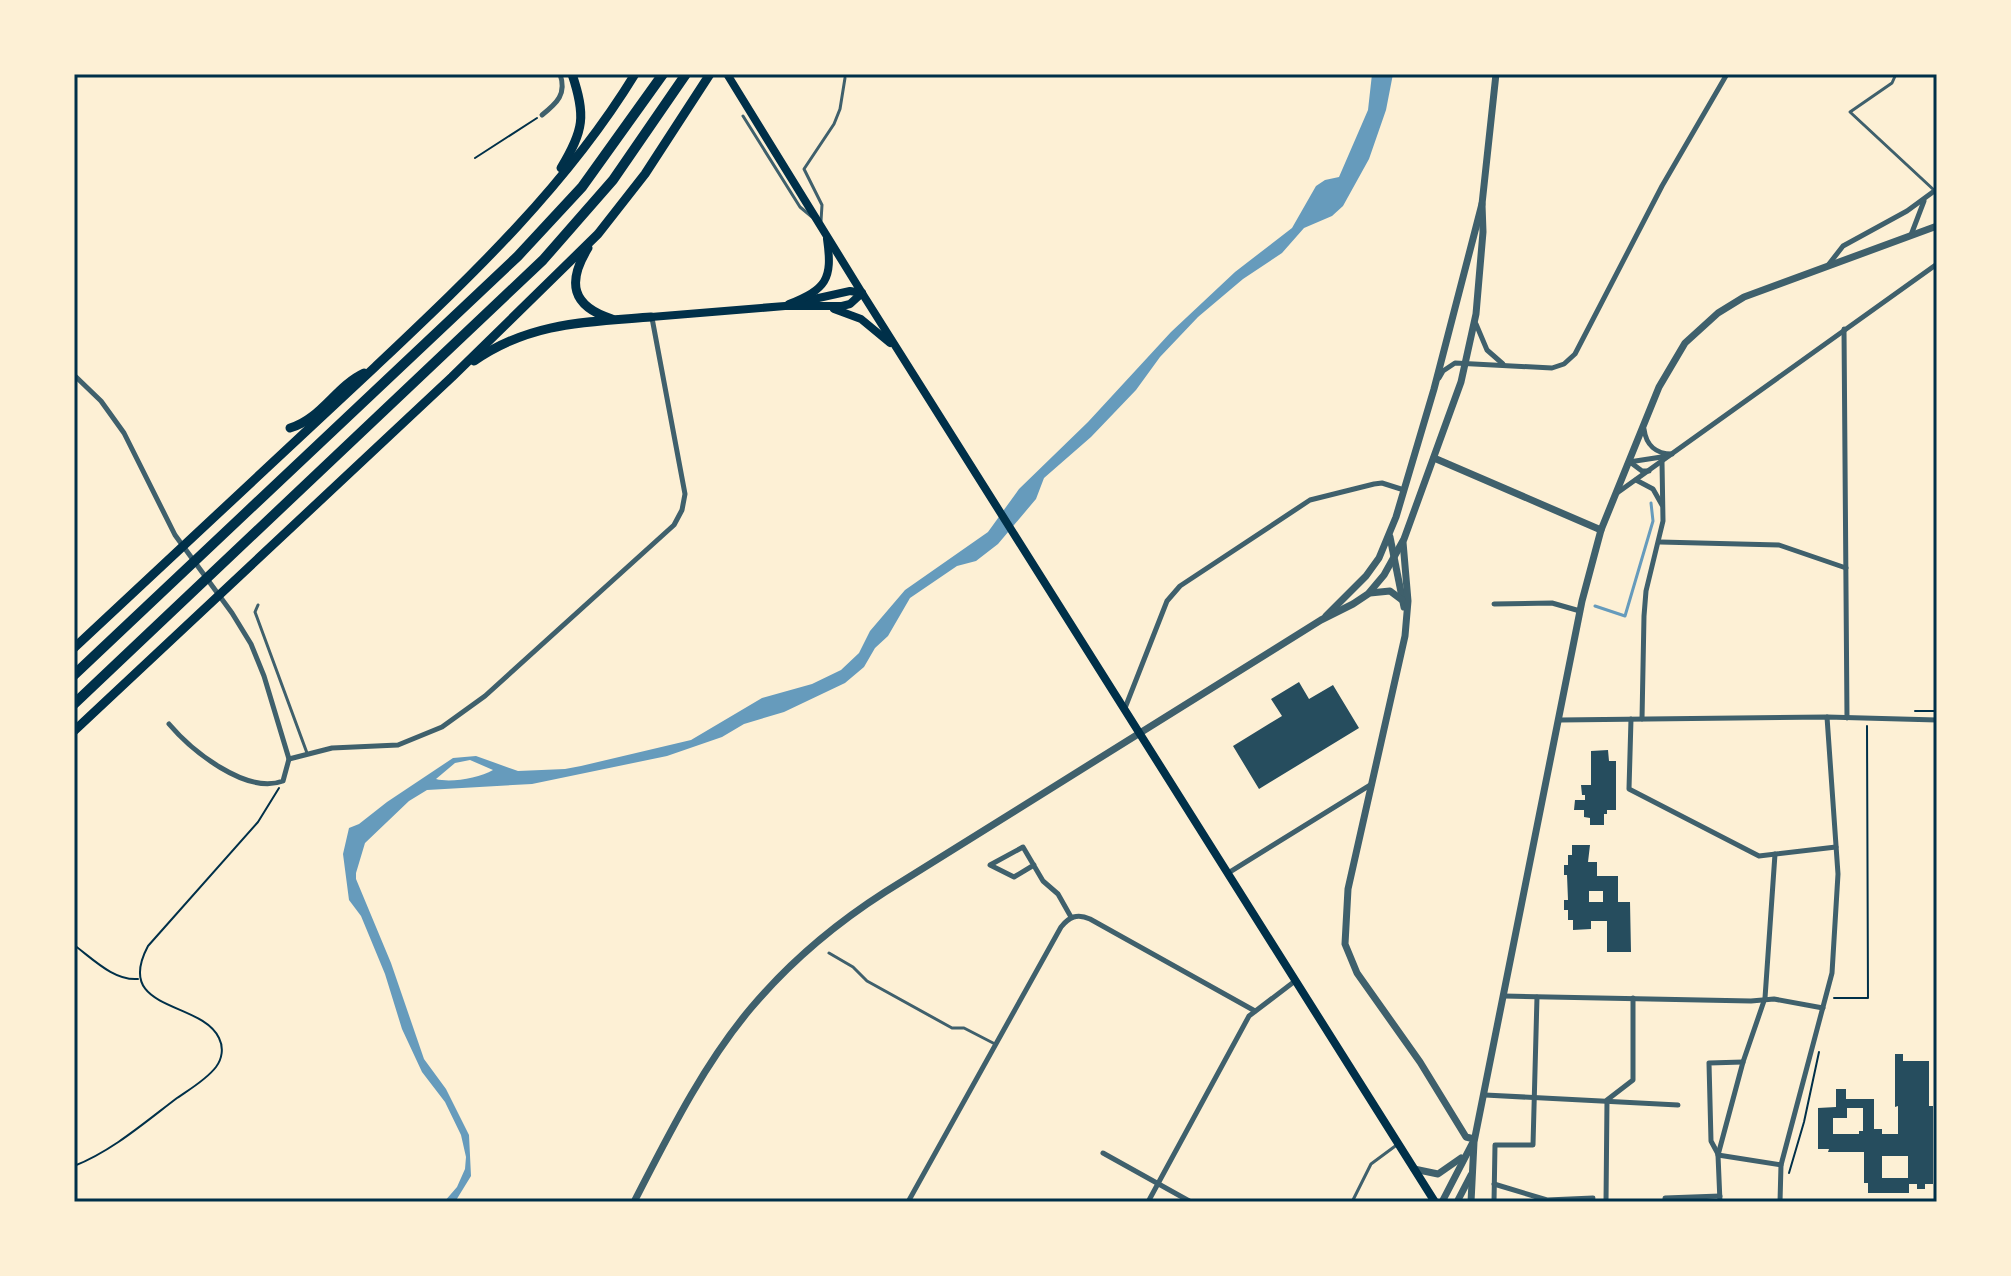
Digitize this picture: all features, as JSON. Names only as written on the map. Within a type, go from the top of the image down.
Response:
[{"type":"highway","points":[[539,204],[569,156],[581,128],[582,103],[572,74]]},
{"type":"highway","points":[[189,536],[437,309],[539,204],[635,74]]},
{"type":"highway","points":[[74,675],[518,256],[582,187],[663,74]]},
{"type":"highway","points":[[74,704],[543,260],[613,180],[686,74]]},
{"type":"highway","points":[[615,320],[587,308],[575,284],[577,268],[598,234],[645,174],[710,74]]},
{"type":"highway","points":[[74,731],[452,377],[598,234]]},
{"type":"highway","points":[[452,377],[523,334],[550,327],[651,317]]},
{"type":"highway","points":[[290,428],[305,423],[353,379],[374,368]]},
{"type":"highway","points":[[74,648],[147,579],[221,502]]},
{"type":"main road","points":[[727,74],[1435,1202]]},
{"type":"main road","points":[[785,306],[815,293],[824,284],[829,269],[826,235]]},
{"type":"main road","points":[[785,306],[850,291],[862,293]]},
{"type":"main road","points":[[651,317],[785,306],[829,308],[850,304],[862,293]]},
{"type":"main road","points":[[829,308],[861,319],[899,350]]},
{"type":"street","points":[[542,115],[562,93],[560,74]]},
{"type":"street","points":[[634,1202],[693,1095],[734,1030],[765,992],[817,942],[897,884],[1321,620],[1368,594],[1404,539],[1457,398],[1475,321],[1483,232],[1482,204],[1496,74]]},
{"type":"street","points":[[1434,389],[1447,367],[1455,363],[1552,368],[1564,364],[1575,354],[1662,186],[1727,74]]},
{"type":"street","points":[[1829,264],[1843,246],[1924,201],[1936,190]]},
{"type":"street","points":[[1911,235],[1924,201]]},
{"type":"street","points":[[1321,620],[1366,576],[1390,535],[1434,389],[1482,204]]},
{"type":"street","points":[[1471,1202],[1474,1140],[1580,611],[1601,530],[1672,362],[1699,329],[1744,297],[1937,226]]},
{"type":"street","points":[[1616,494],[1937,264]]},
{"type":"street","points":[[289,759],[332,748],[398,745],[442,727],[485,696],[674,525],[682,510],[685,494],[651,317]]},
{"type":"street","points":[[1475,321],[1487,350],[1508,366]]},
{"type":"street","points":[[1844,329],[1847,718]]},
{"type":"street","points":[[74,375],[101,401],[124,433],[175,535],[243,630],[264,676],[289,759],[283,781],[262,784],[223,768],[195,751],[169,724]]},
{"type":"street","points":[[1643,426],[1652,448],[1662,454],[1673,454]]},
{"type":"street","points":[[1415,451],[1601,530]]},
{"type":"street","points":[[1415,451],[1434,457]]},
{"type":"street","points":[[1629,462],[1662,460]]},
{"type":"street","points":[[1642,719],[1644,616],[1646,591],[1660,542],[1664,510],[1662,460]]},
{"type":"street","points":[[1629,462],[1642,471],[1649,471]]},
{"type":"street","points":[[1649,471],[1649,482],[1664,510]]},
{"type":"street","points":[[1635,480],[1653,489]]},
{"type":"street","points":[[1127,711],[1167,601],[1180,586],[1310,500],[1382,483],[1404,490]]},
{"type":"street","points":[[1390,535],[1406,617]]},
{"type":"street","points":[[1404,539],[1408,588],[1400,662],[1348,889],[1345,944],[1357,973],[1420,1062],[1466,1137],[1474,1140]]},
{"type":"street","points":[[1660,542],[1779,545],[1846,568]]},
{"type":"street","points":[[1368,594],[1390,591],[1404,603]]},
{"type":"street","points":[[1494,604],[1552,603],[1580,611]]},
{"type":"street","points":[[1560,720],[1827,717],[1937,720]]},
{"type":"street","points":[[1780,1202],[1781,1165],[1830,985],[1835,936],[1838,874],[1827,717]]},
{"type":"street","points":[[1631,719],[1629,789],[1759,856],[1836,847]]},
{"type":"street","points":[[1228,873],[1371,784]]},
{"type":"street","points":[[1034,865],[1014,877],[990,865],[1023,847],[1034,865],[1043,881],[1058,894],[1071,917]]},
{"type":"street","points":[[1665,1202],[1665,1198],[1720,1199],[1718,1155],[1743,1062],[1765,998],[1775,854]]},
{"type":"street","points":[[908,1202],[1061,927],[1071,917],[1094,921],[1255,1011]]},
{"type":"street","points":[[1148,1202],[1255,1011],[1295,981]]},
{"type":"street","points":[[1504,996],[1751,1001],[1765,998],[1823,1008]]},
{"type":"street","points":[[1494,1202],[1495,1145],[1533,1145],[1537,997]]},
{"type":"street","points":[[1607,1100],[1633,1080],[1633,998]]},
{"type":"street","points":[[1718,1155],[1711,1141],[1709,1063],[1743,1062]]},
{"type":"street","points":[[1485,1095],[1678,1105]]},
{"type":"street","points":[[1606,1202],[1607,1100]]},
{"type":"street","points":[[1442,1202],[1474,1140]]},
{"type":"street","points":[[1103,1153],[1191,1202]]},
{"type":"street","points":[[1414,1169],[1429,1174],[1445,1172],[1466,1154]]},
{"type":"street","points":[[1718,1155],[1781,1165]]},
{"type":"street","points":[[1457,1202],[1472,1173]]},
{"type":"street","points":[[1494,1184],[1547,1200],[1593,1198]]},
{"type":"lane","points":[[1896,74],[1892,83],[1850,112],[1936,190]]},
{"type":"lane","points":[[820,225],[823,209],[804,169],[834,124],[845,78]]},
{"type":"lane","points":[[743,116],[800,207],[820,225]]},
{"type":"lane","points":[[258,605],[255,612],[307,753]]},
{"type":"lane","points":[[829,953],[853,967],[867,981],[952,1028],[964,1028],[995,1044]]},
{"type":"lane","points":[[1352,1202],[1371,1164],[1398,1144]]},
{"type":"path","points":[[475,158],[542,115]]},
{"type":"path","points":[[1830,1003],[1831,998],[1868,998],[1867,729]]},
{"type":"path","points":[[74,1166],[125,1137],[207,1076],[219,1061],[222,1043],[217,1034],[203,1022],[158,1000],[144,988],[140,964],[148,946],[258,822],[283,781]]},
{"type":"path","points":[[74,945],[123,979],[140,978]]},
{"type":"path","points":[[1789,1173],[1819,1053]]},
{"type":"water","points":[[1372,74],[1393,74],[1386,110],[1369,159],[1343,206],[1332,216],[1304,228],[1282,253],[1243,279],[1198,317],[1160,357],[1136,390],[1091,437],[1044,478],[1036,499],[998,544],[976,561],[957,566],[910,598],[888,636],[875,648],[864,667],[845,683],[784,712],[744,724],[722,737],[667,756],[532,784],[427,790],[409,801],[365,843],[356,879],[391,963],[424,1059],[446,1089],[469,1135],[471,1176],[455,1202],[444,1202],[457,1187],[465,1169],[461,1135],[445,1102],[422,1072],[402,1029],[385,974],[361,916],[349,900],[343,854],[349,828],[453,758],[476,756],[518,771],[581,766],[691,740],[762,698],[812,684],[841,670],[859,653],[870,631],[905,590],[988,532],[1019,489],[1088,422],[1171,332],[1235,272],[1292,228],[1316,186],[1339,177],[1368,110]],"holes":[[[470,760],[493,770],[465,779],[436,779],[455,763]]]},
{"type":"building","points":[[1299,682],[1309,699],[1333,685],[1359,728],[1259,789],[1233,746],[1282,716],[1271,699]]},
{"type":"building","points":[[1608,750],[1609,761],[1616,761],[1616,810],[1607,810],[1604,825],[1590,825],[1590,818],[1584,817],[1584,810],[1574,810],[1575,800],[1585,800],[1581,785],[1591,785],[1591,751]]},
{"type":"building","points":[[1572,845],[1590,845],[1588,862],[1597,862],[1597,876],[1618,876],[1618,902],[1630,902],[1631,952],[1607,952],[1607,921],[1591,921],[1591,929],[1573,930],[1573,920],[1568,920],[1568,910],[1564,910],[1564,900],[1568,900],[1564,865],[1568,865],[1568,855],[1572,855]],"holes":[[[1589,891],[1603,891],[1603,902],[1589,902]]]},
{"type":"building","points":[[1895,1054],[1903,1054],[1903,1061],[1929,1061],[1929,1106],[1933,1106],[1933,1184],[1917,1189],[1917,1184],[1909,1184],[1909,1193],[1868,1193],[1868,1183],[1864,1183],[1864,1152],[1818,1149],[1818,1108],[1836,1107],[1836,1089],[1846,1089],[1846,1099],[1874,1099],[1874,1129],[1882,1129],[1882,1134],[1898,1134],[1898,1106],[1895,1107]],"holes":[[[1847,1108],[1863,1108],[1863,1131],[1859,1134],[1833,1134],[1833,1118],[1847,1118]],[[1882,1156],[1908,1156],[1908,1178],[1882,1178]]]},
{"type":"waterway","points":[[1595,606],[1625,616],[1653,521],[1651,503]]}]
